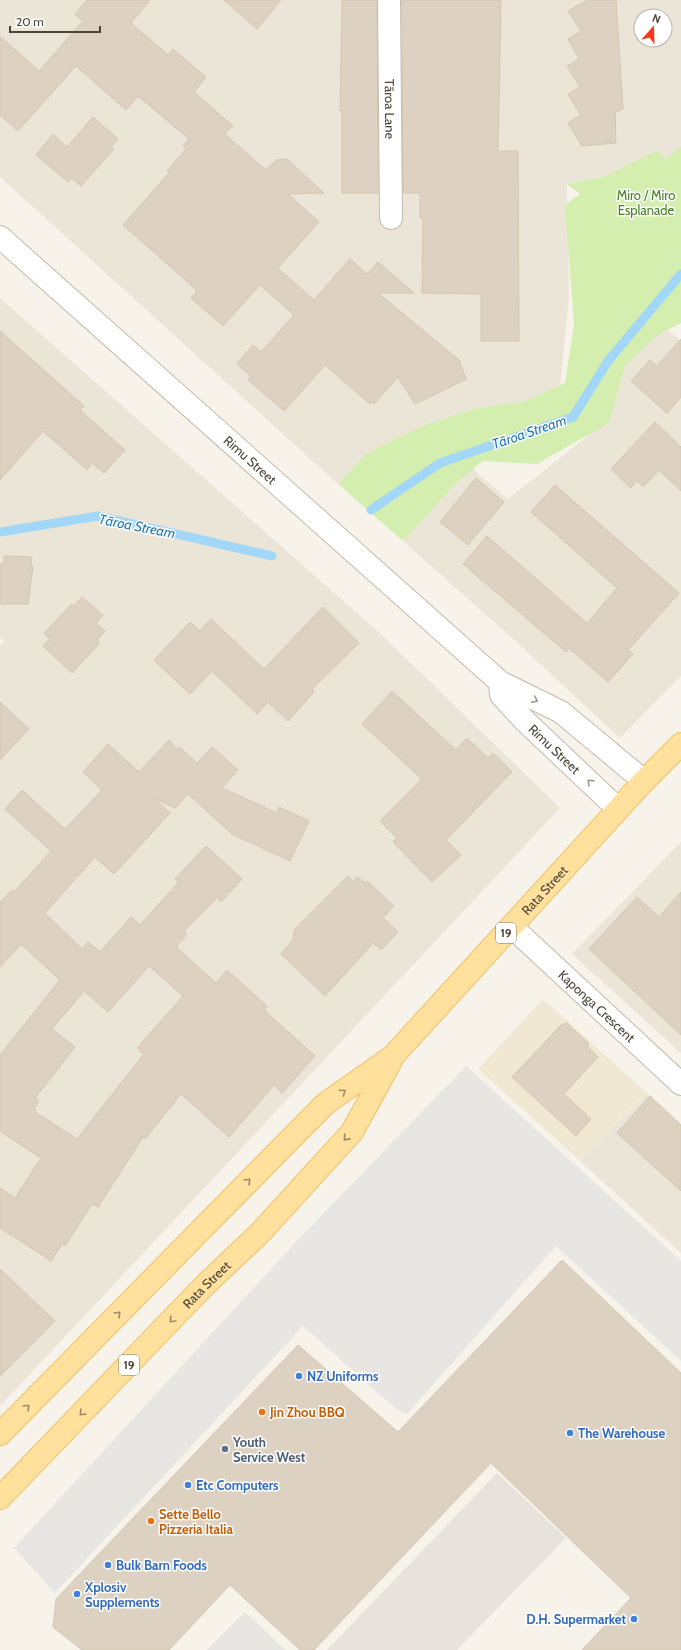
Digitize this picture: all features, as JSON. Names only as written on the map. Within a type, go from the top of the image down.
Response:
[{"type":"main road","name":"Rata Street","points":[[0,1434],[325,1104],[393,1056],[618,809],[681,744]]},
{"type":"main road","name":"Rata Street","points":[[0,1498],[204,1286],[260,1233],[352,1132],[393,1056]]},
{"type":"street","name":"Tāroa Lane","points":[[389,0],[391,218]]},
{"type":"street","name":"Rimu Street","points":[[0,237],[500,682],[561,712],[644,781]]},
{"type":"street","name":"Rimu Street","points":[[500,682],[501,695],[618,809]]},
{"type":"street","name":"Kaponga Crescent","points":[[512,927],[681,1084]]},
{"type":"shaded area","points":[[0,0],[681,0],[681,153],[660,164],[567,184],[569,298],[560,387],[507,417],[451,421],[338,484],[0,177]]},
{"type":"shaded area","points":[[0,298],[383,636],[560,808],[0,1406],[0,645],[4,641],[0,637]]},
{"type":"shaded area","points":[[658,322],[681,341],[681,676],[620,738],[510,636],[403,541],[469,466],[508,499],[604,423],[612,368]]},
{"type":"shaded area","points":[[681,842],[681,1053],[572,954]]},
{"type":"shaded area","points":[[543,999],[647,1093],[580,1161],[478,1069]]},
{"type":"shaded area","points":[[466,1066],[681,1261],[681,1361],[556,1246],[407,1414],[396,1409],[303,1326],[55,1593],[14,1548],[295,1243]]},
{"type":"shaded area","points":[[647,1093],[681,1124],[681,1253],[580,1161]]},
{"type":"shaded area","points":[[497,1473],[566,1538],[457,1650],[327,1650]]},
{"type":"shaded area","points":[[245,1612],[286,1650],[207,1650]]},
{"type":"green space","name":"Miro / Miro Esplanade","points":[[681,147],[681,323],[656,336],[625,366],[609,423],[537,464],[483,461],[454,485],[403,541],[338,484],[367,453],[422,426],[474,409],[525,401],[565,383],[574,325],[565,205],[580,194],[567,184],[606,176],[658,150],[665,159]]},
{"type":"building","points":[[87,0],[150,0],[131,23],[168,55],[173,49],[206,77],[194,92],[233,126],[225,134],[266,170],[276,160],[287,159],[324,193],[288,194],[319,222],[278,268],[280,270],[314,300],[350,259],[367,274],[378,262],[414,293],[378,293],[459,360],[466,379],[415,404],[398,377],[374,404],[372,402],[370,404],[325,365],[284,411],[248,380],[251,376],[237,364],[253,345],[261,352],[294,315],[260,285],[223,326],[191,298],[197,291],[123,225],[169,173],[167,171],[186,149],[183,146],[189,139],[138,96],[126,110],[76,66],[18,131],[0,115],[0,36],[39,71],[83,21],[75,14]]},
{"type":"building","points":[[224,0],[281,0],[257,29]]},
{"type":"building","points":[[342,0],[377,0],[378,193],[342,193],[342,111],[340,111]]},
{"type":"building","points":[[402,0],[501,0],[498,151],[518,151],[519,341],[481,341],[481,294],[422,293],[423,218],[420,218],[420,193],[403,193]]},
{"type":"building","points":[[587,0],[616,0],[623,109],[615,112],[616,143],[582,146],[568,123],[581,115],[568,94],[580,87],[567,66],[579,59],[568,39],[581,31],[568,11]]},
{"type":"building","points":[[93,117],[118,139],[111,147],[114,149],[81,186],[72,178],[68,182],[36,155],[53,134],[67,147]]},
{"type":"building","points":[[0,331],[84,406],[80,410],[125,450],[104,473],[92,463],[87,470],[43,431],[0,480]]},
{"type":"building","points":[[681,339],[681,397],[667,413],[631,381],[650,360],[657,366]]},
{"type":"building","points":[[655,422],[681,447],[681,491],[659,470],[643,487],[637,481],[631,488],[611,469]]},
{"type":"building","points":[[476,478],[504,502],[468,545],[440,522]]},
{"type":"building","points":[[555,485],[679,593],[628,650],[633,654],[608,682],[569,648],[566,652],[463,564],[487,536],[587,623],[617,588],[531,512]]},
{"type":"building","points":[[4,556],[32,557],[31,566],[33,566],[28,604],[0,604],[0,564],[4,564]]},
{"type":"building","points":[[82,597],[103,615],[96,623],[105,631],[97,640],[100,643],[72,673],[43,646],[50,639],[44,633],[72,604],[74,606]]},
{"type":"building","points":[[323,607],[359,643],[312,689],[314,692],[288,721],[268,702],[257,714],[212,671],[190,694],[154,660],[190,622],[200,631],[211,619],[264,669]]},
{"type":"building","points":[[392,691],[456,750],[467,738],[488,758],[493,753],[512,772],[446,840],[461,855],[432,882],[393,842],[397,838],[380,821],[422,779],[362,724]]},
{"type":"building","points":[[0,702],[29,729],[0,760]]},
{"type":"building","points":[[169,740],[177,749],[179,747],[197,763],[212,747],[238,770],[222,788],[277,813],[279,807],[309,821],[290,861],[232,834],[188,794],[175,808],[154,798],[170,813],[114,874],[95,857],[45,913],[82,949],[88,942],[100,952],[131,917],[140,925],[179,882],[175,879],[206,846],[242,879],[221,902],[217,898],[184,931],[187,934],[176,947],[216,983],[227,970],[267,1006],[264,1010],[315,1056],[282,1093],[274,1085],[229,1137],[181,1094],[145,1139],[143,1137],[98,1207],[92,1204],[65,1246],[62,1244],[51,1261],[0,1228],[0,1188],[15,1198],[41,1158],[0,1131],[0,1055],[60,980],[21,944],[0,967],[0,902],[12,890],[14,892],[51,851],[5,809],[22,790],[65,829],[102,790],[83,772],[108,744],[139,772]],"holes":[[[149,966],[183,996],[137,1048],[144,1054],[77,1139],[35,1112],[36,1110],[34,1109],[39,1101],[35,1098],[75,1047],[52,1029],[84,991],[108,1012]]]},
{"type":"building","points":[[348,876],[353,881],[358,877],[365,883],[367,881],[394,906],[383,918],[398,932],[381,950],[373,943],[325,996],[281,954],[293,940],[294,930]]},
{"type":"building","points":[[681,892],[681,1035],[589,949],[637,897],[659,917]]},
{"type":"building","points":[[566,1022],[589,1044],[587,1046],[598,1057],[564,1094],[591,1119],[576,1136],[512,1077],[562,1024],[564,1025]]},
{"type":"building","points":[[650,1096],[681,1125],[681,1191],[617,1133]]},
{"type":"building","points":[[562,1260],[681,1373],[681,1650],[582,1650],[631,1598],[491,1463],[314,1650],[300,1650],[230,1585],[169,1650],[82,1650],[53,1627],[56,1599],[298,1345],[398,1432]]},
{"type":"building","points":[[0,1269],[55,1321],[0,1376]]},
{"type":"waterway","name":"Tāroa Stream","points":[[371,510],[440,463],[573,417],[608,361],[681,274]]},
{"type":"waterway","name":"Tāroa Stream","points":[[0,532],[98,516],[272,556]]},
{"type":"place","name":"NZ Uniforms","points":[[299,1376]]},
{"type":"place","name":"Jin Zhou BBQ","points":[[262,1412]]},
{"type":"place","name":"The Warehouse","points":[[570,1433]]},
{"type":"place","name":"Youth Service West","points":[[225,1449]]},
{"type":"place","name":"Etc Computers","points":[[188,1485]]},
{"type":"place","name":"Sette Bello Pizzeria Italia","points":[[151,1521]]},
{"type":"place","name":"Bulk Barn Foods","points":[[108,1565]]},
{"type":"place","name":"Xplosiv Supplements","points":[[77,1594]]},
{"type":"place","name":"D.H. Supermarket","points":[[634,1619]]}]
